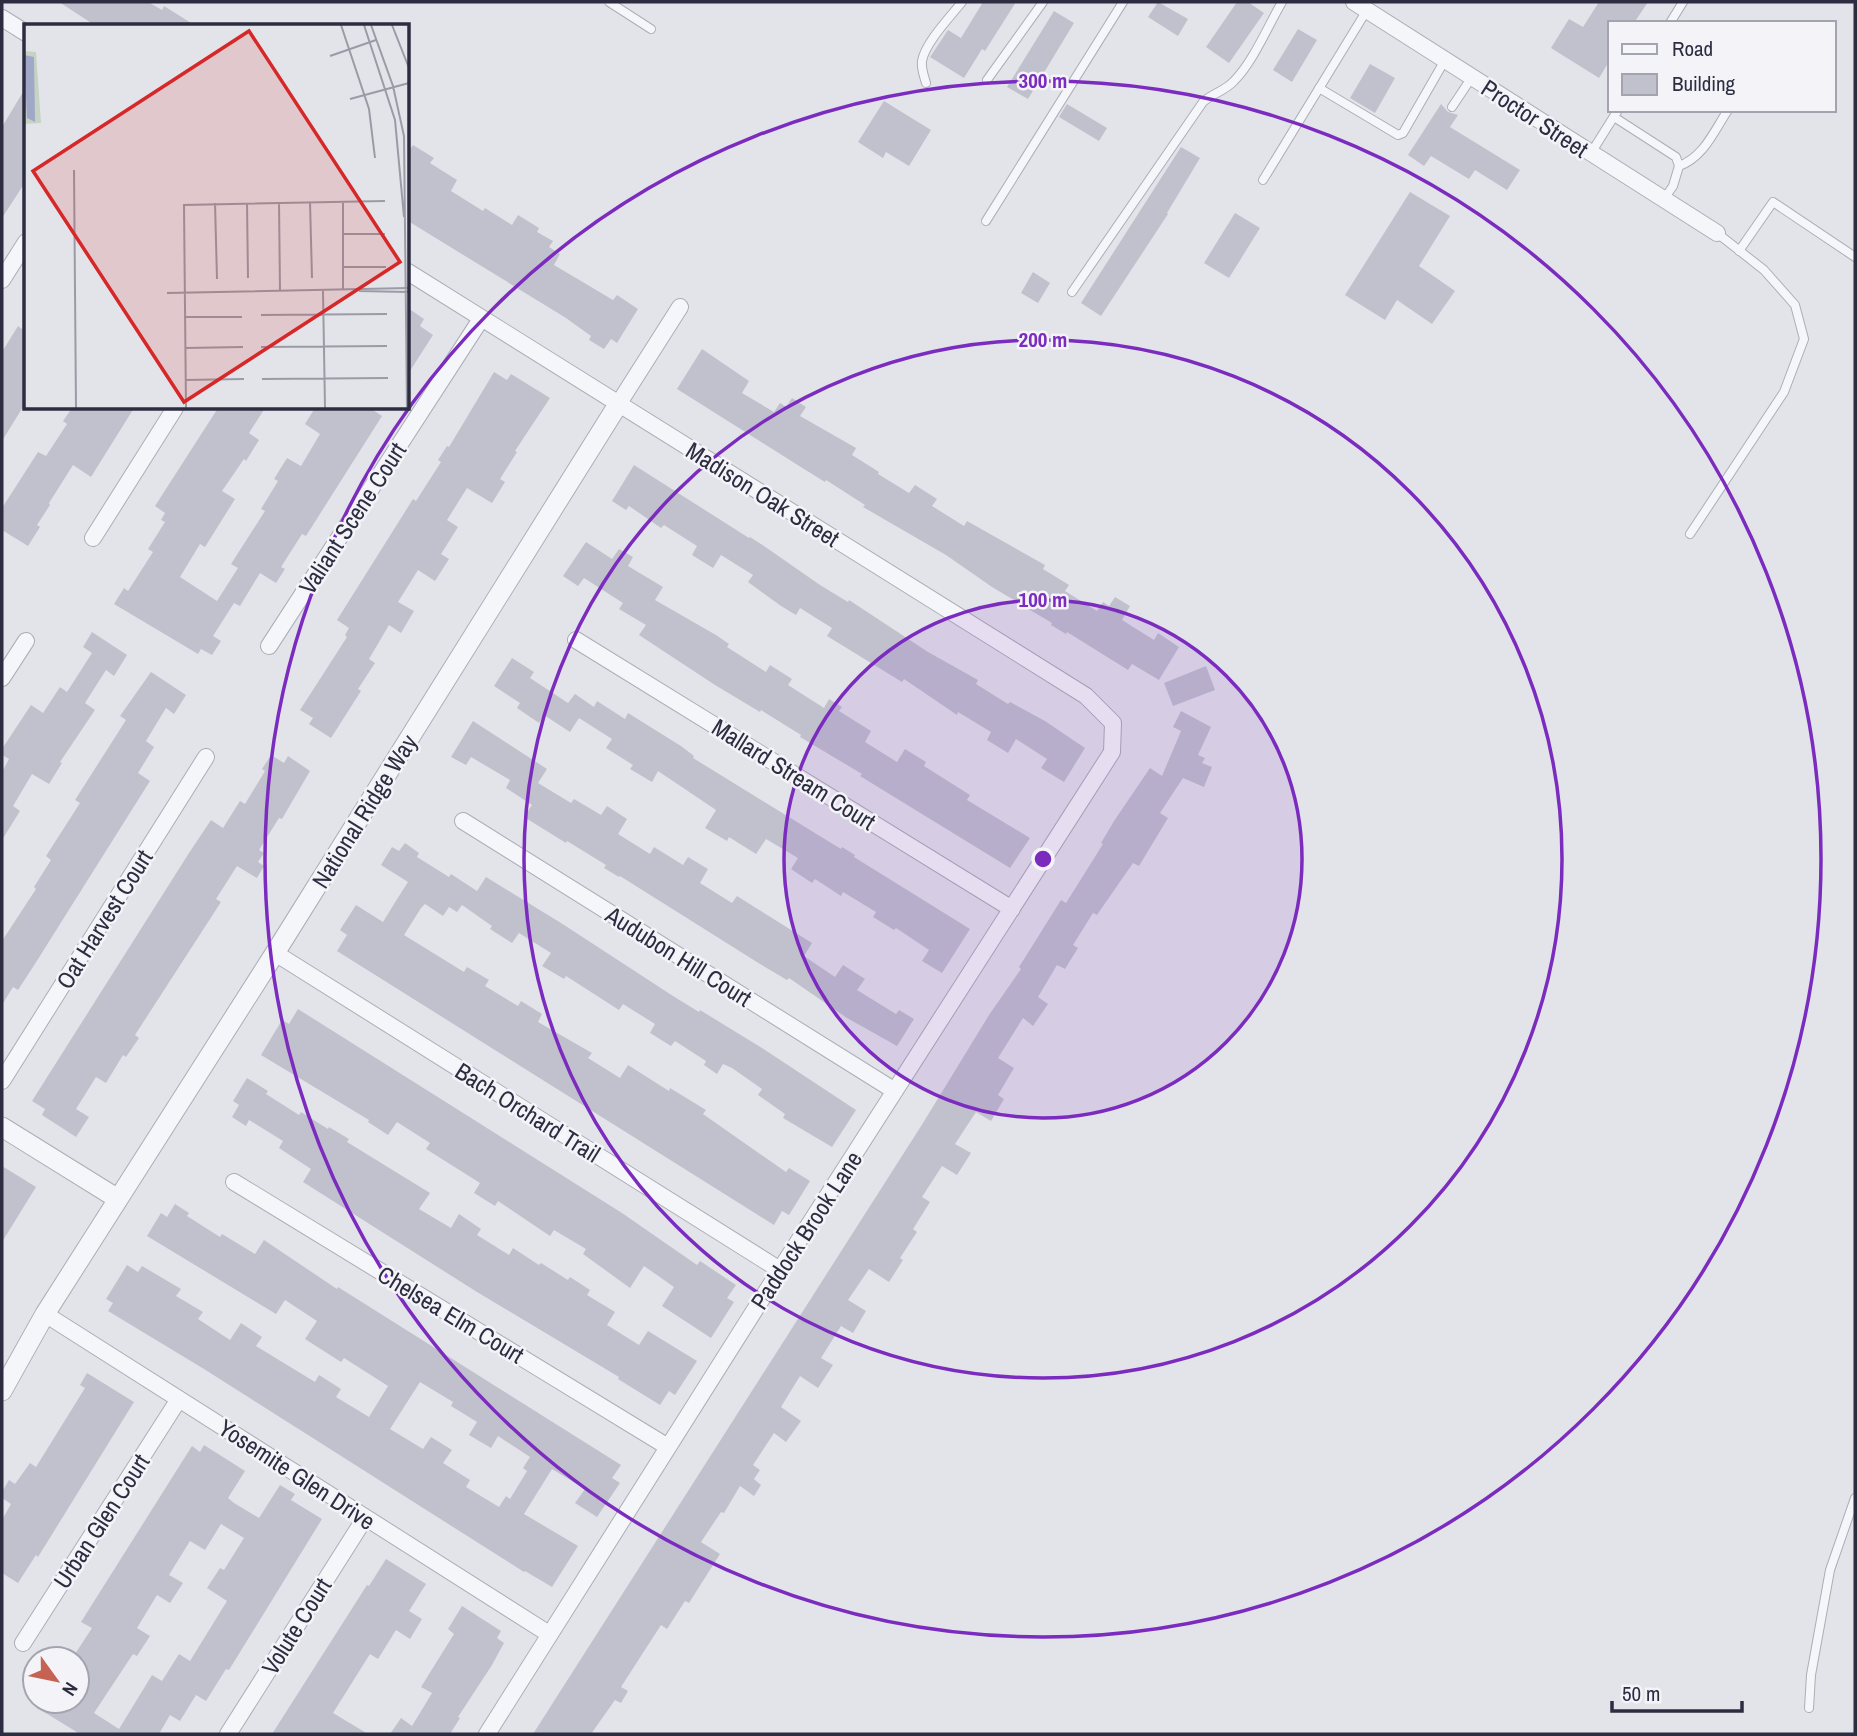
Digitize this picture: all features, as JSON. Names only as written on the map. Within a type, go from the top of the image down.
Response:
[{"type":"street","name":"Proctor Street","points":[[1360,6],[1717,233]]},
{"type":"street","points":[[2,18],[24,32]]},
{"type":"street","points":[[2,280],[24,245]]},
{"type":"street","name":"Madison Oak Street","points":[[410,273],[1086,696],[1113,723]]},
{"type":"street","name":"National Ridge Way","points":[[2,1391],[45,1314],[680,307]]},
{"type":"street","name":"Valiant Scene Court","points":[[269,646],[481,318]]},
{"type":"street","points":[[93,538],[174,410]]},
{"type":"street","name":"Mallard Stream Court","points":[[576,640],[1012,909]]},
{"type":"street","points":[[2,678],[26,641]]},
{"type":"street","name":"Paddock Brook Lane","points":[[487,1734],[1112,752],[1113,723]]},
{"type":"street","name":"Oat Harvest Court","points":[[2,1081],[206,757]]},
{"type":"street","name":"Audubon Hill Court","points":[[463,821],[895,1091]]},
{"type":"street","name":"Bach Orchard Trail","points":[[275,953],[780,1270]]},
{"type":"street","points":[[2,1127],[118,1199]]},
{"type":"street","name":"Chelsea Elm Court","points":[[234,1182],[668,1447]]},
{"type":"street","name":"National Ridge Way","points":[[2,1373],[45,1314]]},
{"type":"street","name":"Yosemite Glen Drive","points":[[45,1314],[549,1634]]},
{"type":"street","name":"Urban Glen Court","points":[[23,1643],[179,1399]]},
{"type":"street","name":"Volute Court","points":[[228,1734],[365,1518]]},
{"type":"lane","points":[[609,2],[651,30]]},
{"type":"lane","points":[[926,83],[922,59],[962,2]]},
{"type":"lane","points":[[987,80],[1043,2]]},
{"type":"lane","points":[[986,221],[1123,2]]},
{"type":"lane","points":[[1072,292],[1203,102],[1212,94],[1226,89],[1243,71],[1282,2]]},
{"type":"lane","points":[[1672,21],[1683,2]]},
{"type":"lane","points":[[1263,180],[1319,88],[1360,6]]},
{"type":"lane","points":[[1319,88],[1398,135],[1403,133],[1445,60]]},
{"type":"lane","points":[[1452,107],[1472,77]]},
{"type":"lane","points":[[1679,166],[1700,154],[1727,112]]},
{"type":"lane","points":[[1591,153],[1616,113],[1676,157],[1679,166],[1673,186],[1664,199]]},
{"type":"lane","points":[[1739,251],[1773,202],[1855,257]]},
{"type":"lane","points":[[1690,534],[1784,392],[1804,339],[1795,305],[1763,270],[1717,233]]},
{"type":"lane","points":[[1809,1708],[1811,1675],[1830,1570],[1855,1498]]},
{"type":"building","points":[[59,2],[148,2],[162,10],[164,6],[193,24],[93,24]]},
{"type":"building","points":[[983,2],[1016,2],[964,78],[930,57],[948,30],[961,38]]},
{"type":"building","points":[[1158,2],[1188,19],[1178,36],[1148,17]]},
{"type":"building","points":[[1237,2],[1248,2],[1264,13],[1229,63],[1206,47]]},
{"type":"building","points":[[1599,2],[1648,2],[1635,21],[1608,21],[1608,63],[1599,78],[1551,48],[1569,19],[1583,27]]},
{"type":"building","points":[[1054,11],[1074,23],[1028,99],[1007,87]]},
{"type":"building","points":[[1298,29],[1317,40],[1292,82],[1273,70]]},
{"type":"building","points":[[1370,64],[1395,78],[1375,113],[1350,98]]},
{"type":"building","points":[[24,90],[24,184],[2,218],[2,127]]},
{"type":"building","points":[[884,101],[931,130],[909,166],[886,152],[883,158],[858,142]]},
{"type":"building","points":[[1067,104],[1107,128],[1099,141],[1059,117]]},
{"type":"building","points":[[1441,104],[1448,112],[1458,115],[1450,127],[1520,170],[1507,190],[1475,170],[1469,179],[1431,156],[1424,166],[1408,155]]},
{"type":"building","points":[[413,145],[434,158],[430,163],[457,180],[451,191],[483,211],[485,208],[512,225],[518,215],[539,228],[537,232],[553,241],[549,247],[560,254],[554,265],[613,300],[617,295],[638,309],[617,343],[611,339],[604,349],[589,340],[591,336],[566,318],[410,222],[410,149]]},
{"type":"building","points":[[1181,147],[1200,158],[1168,214],[1101,316],[1081,303]]},
{"type":"building","points":[[1410,192],[1450,216],[1419,266],[1455,291],[1432,324],[1397,300],[1385,320],[1345,295]]},
{"type":"building","points":[[1235,213],[1260,228],[1229,278],[1204,263]]},
{"type":"building","points":[[1033,272],[1050,283],[1038,303],[1021,293]]},
{"type":"building","points":[[410,309],[424,319],[420,326],[433,335],[410,371]]},
{"type":"building","points":[[18,326],[24,330],[24,405],[2,441],[2,352]]},
{"type":"building","points":[[702,349],[749,381],[742,393],[774,412],[780,403],[786,407],[792,398],[806,407],[800,416],[856,448],[852,455],[879,472],[878,474],[909,493],[915,485],[937,499],[932,506],[964,526],[967,521],[1045,565],[1043,569],[1069,585],[1065,591],[1097,611],[1103,602],[1109,606],[1115,597],[1130,606],[1122,620],[1154,640],[1158,633],[1179,647],[1159,680],[1132,664],[1128,670],[1051,625],[1052,623],[946,555],[863,507],[865,505],[826,480],[825,482],[677,389]]},
{"type":"building","points":[[494,372],[507,380],[511,374],[550,398],[515,451],[517,452],[500,479],[505,482],[492,503],[467,488],[447,520],[458,527],[441,554],[449,559],[435,581],[418,570],[398,602],[414,611],[401,633],[389,625],[369,659],[375,663],[358,689],[361,691],[331,738],[309,724],[313,718],[300,710],[347,637],[345,635],[349,628],[337,620],[413,499],[416,501],[441,462],[438,460],[447,446],[449,447]]},
{"type":"building","points":[[71,410],[133,410],[91,477],[73,465],[49,503],[37,525],[40,527],[28,546],[2,530],[2,508],[38,452],[46,456],[67,424],[63,421]]},
{"type":"building","points":[[217,410],[264,410],[249,433],[259,440],[222,491],[235,499],[205,547],[200,544],[180,577],[217,601],[238,568],[231,564],[265,511],[261,509],[278,481],[274,479],[287,458],[301,466],[320,434],[305,424],[314,410],[373,410],[382,416],[306,536],[302,534],[281,567],[285,569],[276,583],[260,573],[240,606],[234,603],[213,636],[221,641],[212,655],[201,649],[198,654],[114,604],[124,588],[128,591],[153,552],[148,549],[165,522],[161,520],[165,513],[155,506]]},
{"type":"building","points":[[634,465],[764,546],[820,585],[978,680],[976,684],[1008,704],[1010,702],[1045,721],[1085,748],[1064,782],[1041,768],[1047,759],[1016,739],[1008,753],[987,740],[991,732],[958,712],[957,715],[904,679],[902,682],[827,636],[832,628],[800,608],[796,615],[781,606],[748,582],[753,575],[721,555],[713,568],[692,555],[697,546],[664,525],[661,528],[629,506],[626,510],[612,501]]},
{"type":"building","points":[[586,542],[612,559],[619,549],[633,557],[628,566],[663,587],[655,600],[716,635],[729,644],[727,647],[766,672],[770,665],[792,679],[788,685],[824,708],[829,699],[842,707],[839,711],[871,731],[865,742],[897,762],[905,749],[926,762],[924,766],[970,795],[967,800],[1030,838],[1010,868],[639,635],[646,625],[619,609],[623,603],[584,578],[578,586],[563,576]]},
{"type":"building","points":[[92,632],[127,655],[114,676],[106,670],[85,703],[95,710],[60,762],[62,763],[49,784],[32,774],[13,806],[20,811],[2,840],[2,772],[9,759],[2,755],[2,749],[31,705],[43,713],[60,687],[67,692],[92,653],[83,647]]},
{"type":"building","points":[[512,658],[534,672],[530,678],[568,703],[575,694],[594,707],[597,701],[625,719],[628,713],[681,746],[694,756],[693,758],[855,855],[854,857],[970,929],[942,973],[922,961],[929,950],[896,928],[894,930],[873,917],[876,912],[843,892],[841,896],[815,879],[812,883],[791,869],[798,858],[766,839],[756,854],[729,837],[727,841],[705,828],[716,810],[658,771],[652,782],[630,769],[633,765],[606,748],[612,739],[579,718],[570,732],[544,715],[539,723],[517,708],[520,703],[494,686]]},
{"type":"building","points":[[1206,666],[1215,690],[1173,706],[1164,683]]},
{"type":"building","points":[[151,672],[186,695],[174,714],[166,708],[146,741],[154,747],[138,773],[150,781],[18,990],[13,987],[2,1005],[2,941],[36,889],[34,887],[51,860],[46,856],[80,803],[75,800],[126,720],[120,716]]},
{"type":"building","points":[[1181,711],[1211,727],[1198,755],[1205,758],[1202,763],[1212,767],[1204,787],[1183,778],[1160,813],[1168,818],[1139,866],[1133,863],[1097,915],[1093,913],[1073,945],[1078,948],[1065,969],[1057,965],[1038,997],[1048,1004],[1033,1026],[1023,1018],[998,1058],[1014,1068],[998,1095],[1004,1099],[991,1121],[976,1112],[955,1144],[971,1153],[957,1175],[942,1166],[922,1197],[930,1202],[913,1229],[917,1232],[900,1258],[903,1260],[889,1282],[869,1269],[848,1300],[866,1311],[853,1333],[841,1326],[821,1358],[833,1365],[818,1388],[800,1376],[781,1407],[801,1421],[786,1442],[774,1433],[753,1465],[760,1470],[754,1479],[761,1485],[754,1496],[740,1486],[724,1513],[721,1512],[701,1542],[720,1554],[689,1603],[685,1601],[667,1629],[661,1625],[621,1687],[628,1691],[621,1703],[615,1700],[591,1734],[533,1734],[923,1123],[989,1015],[1021,969],[1019,967],[1061,900],[1066,903],[1103,844],[1101,843],[1114,821],[1150,768],[1162,776],[1181,731],[1173,727]]},
{"type":"building","points":[[473,721],[547,769],[538,783],[571,803],[574,799],[601,815],[607,806],[627,819],[618,834],[650,854],[654,847],[683,865],[688,857],[708,869],[700,883],[732,903],[737,896],[812,943],[804,956],[835,977],[843,965],[865,979],[857,990],[896,1014],[899,1010],[914,1019],[897,1046],[847,1018],[789,978],[787,980],[760,964],[604,868],[606,865],[524,817],[532,805],[506,788],[510,780],[471,757],[466,765],[451,757]]},
{"type":"building","points":[[271,755],[284,763],[288,756],[310,771],[282,819],[279,818],[259,850],[264,853],[258,862],[264,866],[257,878],[237,866],[216,899],[221,902],[135,1035],[139,1038],[126,1057],[123,1055],[106,1083],[96,1077],[76,1109],[89,1117],[76,1137],[42,1115],[45,1109],[32,1101],[211,820],[223,828],[240,801],[245,804],[265,771],[262,769]]},
{"type":"building","points":[[405,843],[419,853],[417,857],[477,891],[486,877],[673,996],[762,1048],[856,1110],[832,1147],[783,1118],[785,1114],[758,1095],[762,1089],[732,1068],[723,1064],[717,1074],[704,1065],[706,1061],[675,1041],[671,1046],[650,1033],[655,1024],[623,1004],[619,1010],[566,976],[564,979],[542,966],[551,953],[519,933],[512,943],[490,929],[492,926],[462,905],[457,912],[449,907],[443,916],[425,904],[421,908],[404,935],[464,972],[467,967],[489,980],[485,986],[518,1006],[521,1001],[542,1014],[538,1022],[592,1053],[588,1058],[620,1078],[628,1065],[706,1110],[703,1114],[786,1172],[789,1168],[810,1181],[789,1215],[782,1211],[774,1225],[337,951],[347,935],[340,930],[356,905],[383,922],[408,882],[381,865],[392,847],[399,851]]},
{"type":"building","points":[[298,1009],[622,1213],[697,1265],[700,1261],[736,1285],[727,1298],[734,1302],[711,1338],[662,1306],[674,1287],[644,1266],[630,1288],[583,1254],[586,1249],[554,1230],[550,1236],[498,1201],[495,1206],[474,1193],[480,1183],[426,1149],[430,1143],[397,1122],[388,1135],[368,1122],[369,1120],[261,1055],[282,1020],[289,1024]]},
{"type":"building","points":[[247,1078],[299,1115],[301,1112],[328,1129],[329,1127],[349,1139],[347,1142],[430,1193],[419,1209],[451,1228],[459,1214],[481,1229],[477,1235],[509,1255],[513,1248],[539,1265],[541,1263],[568,1280],[570,1277],[590,1290],[587,1295],[615,1312],[607,1325],[639,1345],[648,1331],[697,1361],[675,1395],[669,1391],[660,1405],[303,1182],[311,1169],[279,1148],[283,1141],[249,1120],[246,1126],[232,1117],[239,1105],[233,1101]]},
{"type":"building","points":[[2,1166],[36,1187],[2,1242]]},
{"type":"building","points":[[175,1204],[189,1213],[187,1216],[220,1237],[222,1234],[255,1254],[264,1240],[337,1289],[338,1287],[621,1465],[612,1478],[620,1483],[597,1517],[575,1503],[585,1489],[552,1469],[524,1514],[578,1546],[552,1587],[108,1311],[113,1303],[106,1299],[127,1265],[138,1272],[142,1266],[181,1289],[176,1296],[203,1312],[198,1319],[230,1340],[241,1323],[262,1337],[256,1346],[315,1382],[319,1375],[341,1389],[336,1397],[369,1417],[388,1386],[344,1358],[341,1362],[305,1339],[317,1321],[285,1300],[276,1314],[147,1236],[161,1213],[167,1217]],"holes":[[[420,1382],[453,1402],[451,1406],[477,1422],[469,1435],[491,1448],[498,1436],[530,1457],[523,1468],[527,1471],[510,1499],[506,1496],[499,1507],[466,1487],[470,1480],[443,1463],[452,1450],[431,1437],[423,1449],[390,1429]]]},
{"type":"building","points":[[87,1373],[134,1402],[38,1557],[36,1555],[18,1583],[2,1573],[2,1520],[11,1504],[2,1498],[2,1492],[9,1480],[15,1484],[30,1463],[36,1467],[85,1388],[80,1385]]},
{"type":"building","points":[[204,1445],[245,1471],[228,1498],[259,1518],[280,1485],[295,1494],[291,1500],[322,1519],[229,1670],[226,1669],[206,1701],[196,1695],[180,1721],[170,1715],[159,1734],[80,1734],[49,1715],[91,1715],[91,1645],[81,1645],[92,1628],[81,1622],[192,1446],[200,1452]],"holes":[[[221,1524],[244,1538],[224,1570],[220,1568],[207,1588],[227,1601],[190,1661],[179,1654],[162,1681],[152,1675],[119,1729],[94,1713],[133,1654],[137,1656],[150,1636],[137,1628],[157,1595],[170,1603],[183,1583],[169,1575],[190,1541],[205,1550]]]},
{"type":"building","points":[[386,1559],[426,1584],[409,1611],[422,1619],[410,1639],[396,1630],[378,1659],[370,1654],[333,1713],[368,1734],[272,1734],[367,1585],[369,1586]]},
{"type":"building","points":[[462,1606],[501,1631],[497,1638],[504,1643],[492,1665],[450,1734],[390,1734],[401,1718],[412,1726],[432,1693],[421,1687],[454,1634],[448,1629]]}]
